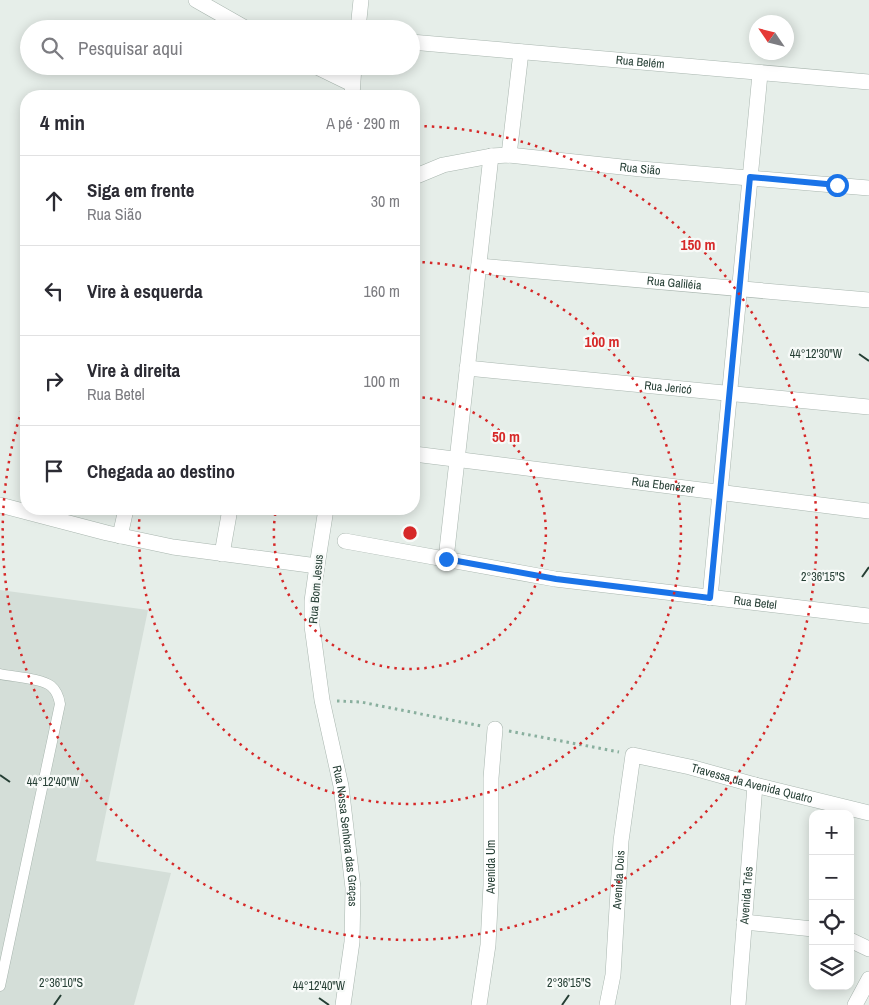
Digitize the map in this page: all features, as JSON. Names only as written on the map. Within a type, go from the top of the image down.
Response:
[{"type":"street","points":[[196,0],[231,20]]},
{"type":"street","points":[[359,20],[361,0]]},
{"type":"street","name":"Rua Belém","points":[[420,43],[760,74],[869,82]]},
{"type":"street","points":[[509,155],[522,52]]},
{"type":"street","points":[[710,598],[760,74]]},
{"type":"street","points":[[329,75],[352,90],[353,75]]},
{"type":"street","name":"Rua Sião","points":[[420,175],[443,165],[492,156],[509,155],[641,170],[750,177],[869,188]]},
{"type":"street","points":[[446,559],[492,156]]},
{"type":"street","name":"Rua Galiléia","points":[[479,266],[869,300]]},
{"type":"street","name":"Rua Jericó","points":[[467,368],[869,407]]},
{"type":"street","name":"Rua Ebenézer","points":[[420,455],[869,511]]},
{"type":"street","points":[[0,505],[20,508]]},
{"type":"street","points":[[120,536],[125,515]]},
{"type":"street","points":[[222,554],[229,515]]},
{"type":"street","name":"Rua Bom Jesus","points":[[317,669],[312,626],[312,601],[325,515]]},
{"type":"street","points":[[70,516],[120,536],[173,547],[316,566]]},
{"type":"street","name":"Rua Betel","points":[[345,541],[556,579],[869,616]]},
{"type":"street","name":"Rua Nossa Senhora das Graças","points":[[317,669],[341,786],[353,888],[352,942],[343,1005]]},
{"type":"street","name":"Avenida Um","points":[[479,1005],[488,945],[491,885],[491,778],[495,728]]},
{"type":"street","name":"Travessa da Avenida Quatro","points":[[633,755],[690,767],[869,813]]},
{"type":"street","name":"Avenida Dois","points":[[607,1005],[613,975],[621,841],[633,755]]},
{"type":"street","name":"Avenida Três","points":[[738,1005],[741,990],[744,922],[755,785]]},
{"type":"street","points":[[744,922],[809,929]]},
{"type":"street","points":[[854,942],[869,949]]},
{"type":"street","points":[[855,1005],[869,979]]},
{"type":"lane","points":[[0,674],[44,682],[52,687],[58,696],[60,704],[0,986]]},
{"type":"shaded area","points":[[0,590],[148,610],[96,861],[171,873],[134,1005],[0,1005]]},
{"type":"route","points":[[446,559],[556,579],[710,598],[750,177],[837,185]]}]
